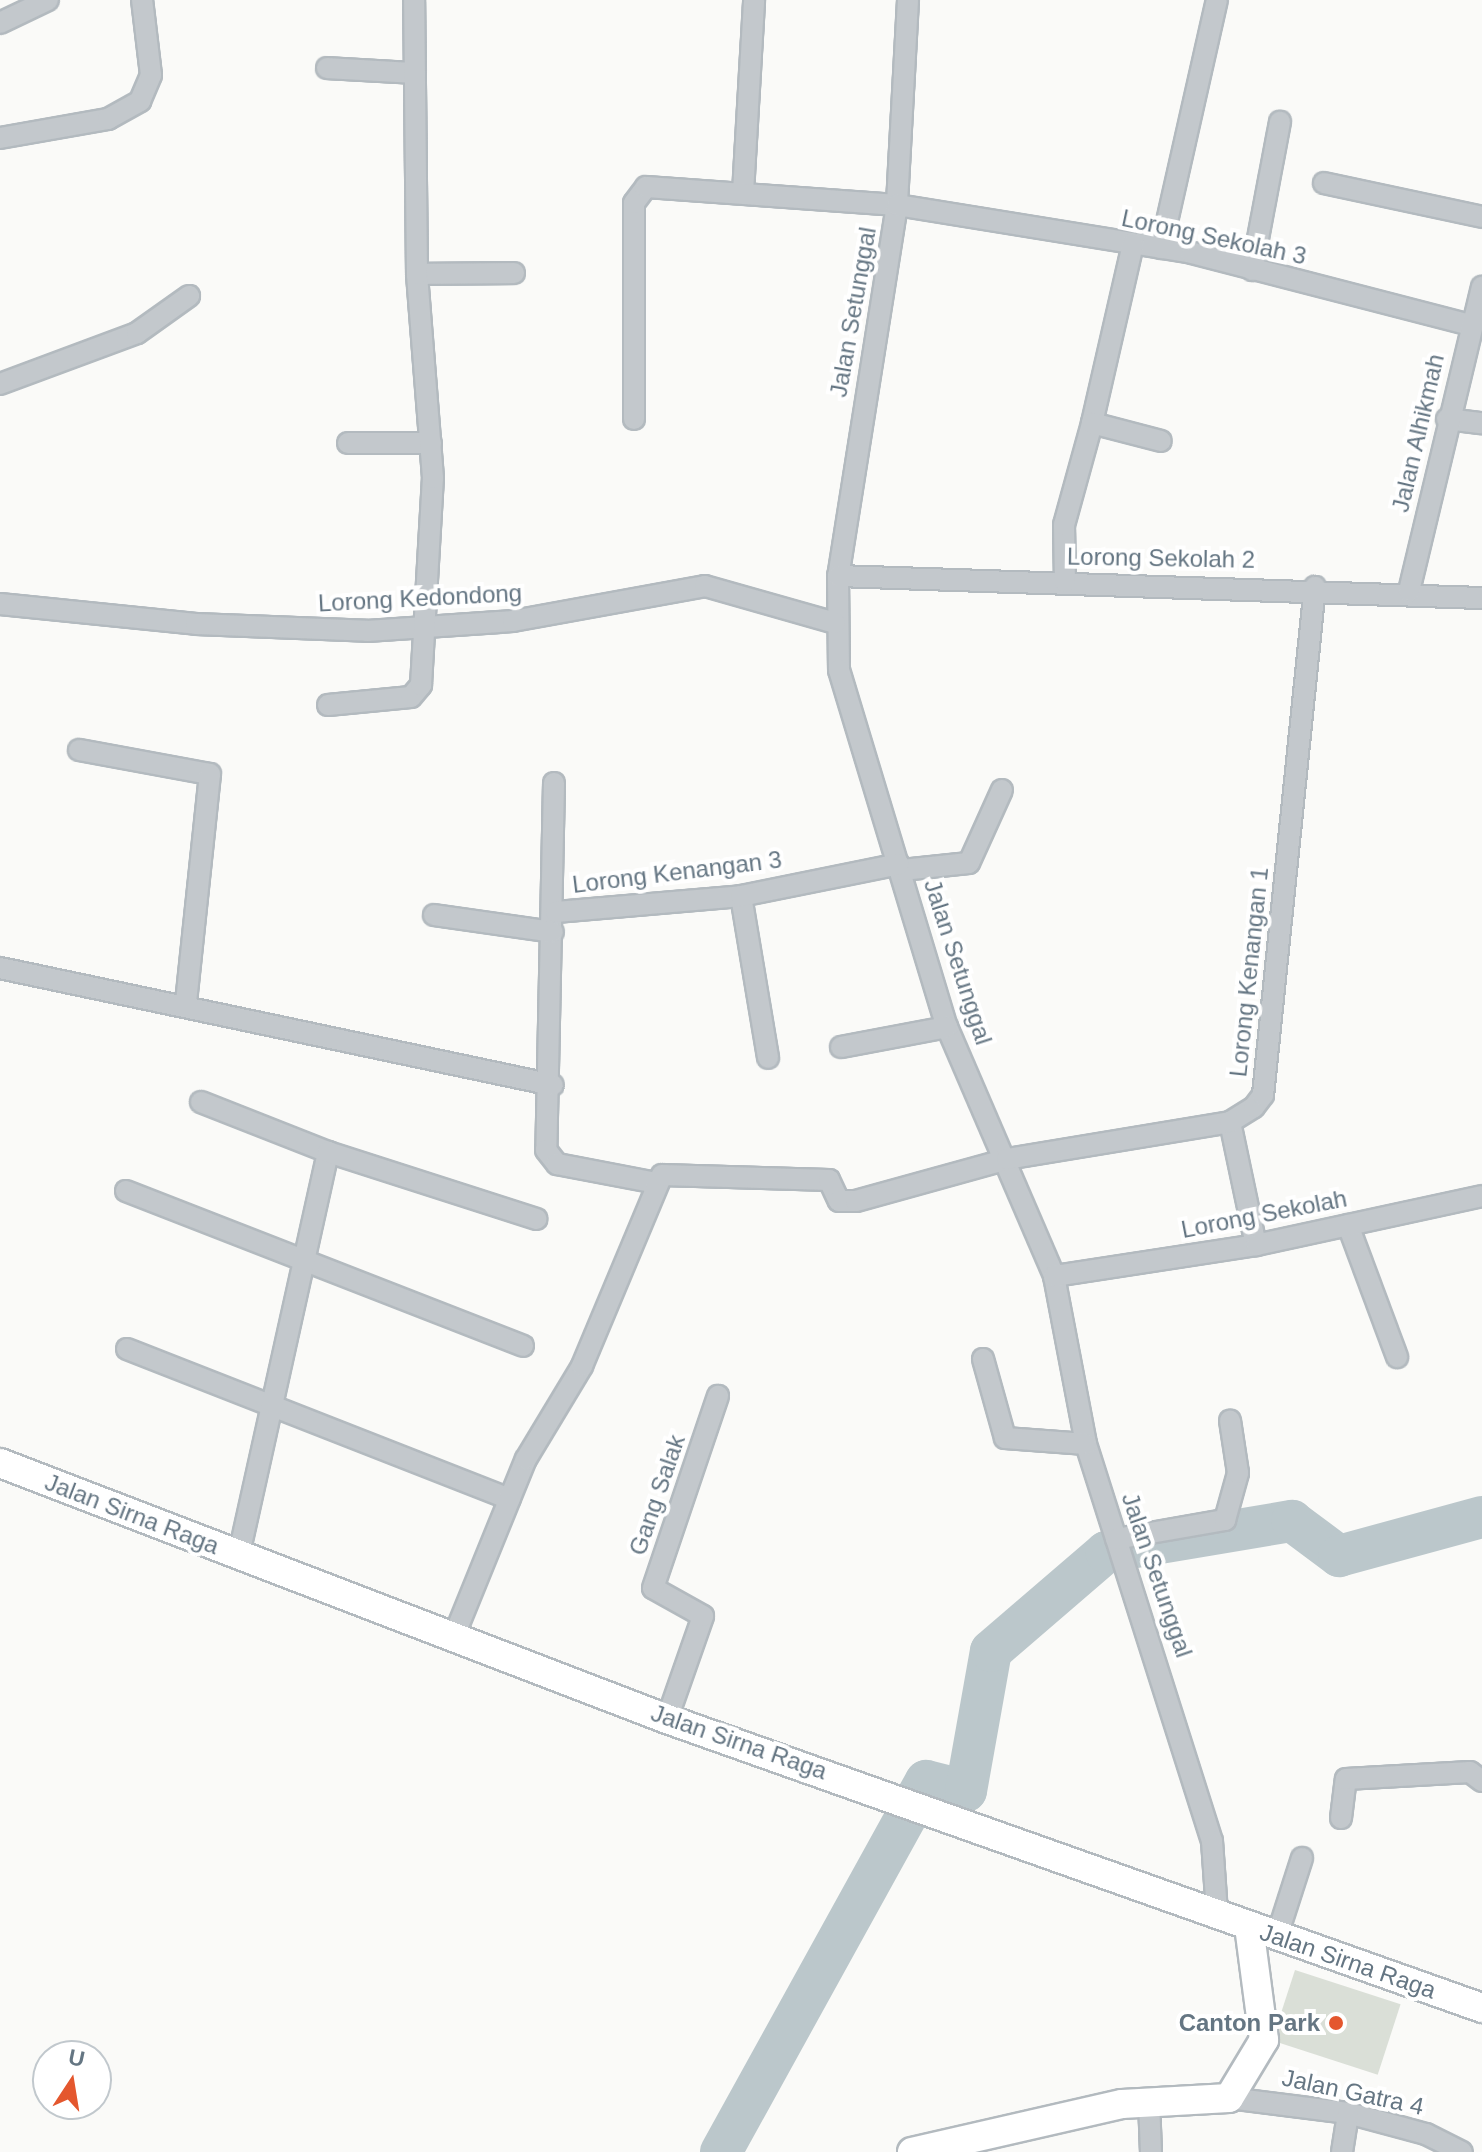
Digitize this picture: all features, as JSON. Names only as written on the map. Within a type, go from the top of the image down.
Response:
[{"type":"street","points":[[0,23],[48,0]]},
{"type":"street","points":[[0,138],[108,119],[140,101],[151,75],[142,0]]},
{"type":"street","points":[[328,705],[417,694],[425,628],[431,443],[417,274],[414,0]]},
{"type":"street","points":[[743,193],[754,0]]},
{"type":"street","name":"Jalan Setunggal","points":[[908,0],[897,205],[838,576],[835,623],[839,670],[947,1027],[1007,1159],[1054,1276],[1086,1444],[1212,1841],[1217,1913]]},
{"type":"street","points":[[1161,248],[1217,0]]},
{"type":"street","points":[[327,68],[415,73]]},
{"type":"street","points":[[1252,270],[1280,122]]},
{"type":"street","points":[[1324,183],[1482,217]]},
{"type":"street","name":"Lorong Sekolah 3","points":[[634,419],[636,194],[646,187],[897,205],[1161,248],[1470,325]]},
{"type":"street","points":[[1065,582],[1064,525],[1092,423],[1133,244]]},
{"type":"street","points":[[417,274],[514,273]]},
{"type":"street","name":"Jalan Alhikmah","points":[[1409,591],[1447,419],[1482,287]]},
{"type":"street","points":[[0,384],[137,333],[189,296]]},
{"type":"street","points":[[1447,419],[1482,423]]},
{"type":"street","points":[[1092,423],[1161,441]]},
{"type":"street","points":[[348,443],[431,443]]},
{"type":"street","name":"Lorong Sekolah 2","points":[[838,576],[1315,587],[1482,598]]},
{"type":"street","name":"Lorong Kedondong","points":[[0,604],[196,624],[425,628],[540,617],[679,586],[732,591],[835,623]]},
{"type":"street","name":"Lorong Kenangan 1","points":[[657,1183],[668,1173],[826,1180],[839,1201],[856,1201],[1007,1159],[1230,1122],[1263,1095],[1315,587]]},
{"type":"street","points":[[79,750],[210,774],[186,1003]]},
{"type":"street","points":[[454,1636],[510,1499],[582,1366],[657,1183],[551,1161],[554,783]]},
{"type":"street","name":"Lorong Kenangan 3","points":[[434,915],[554,922],[741,896],[900,867],[969,863],[1002,790]]},
{"type":"street","points":[[741,896],[768,1058]]},
{"type":"street","points":[[0,968],[186,1003],[553,1085]]},
{"type":"street","points":[[841,1047],[947,1027]]},
{"type":"street","points":[[201,1102],[328,1152],[537,1219]]},
{"type":"street","points":[[1230,1122],[1256,1245]]},
{"type":"street","points":[[239,1554],[269,1404],[328,1152]]},
{"type":"street","points":[[126,1191],[523,1346]]},
{"type":"street","name":"Lorong Sekolah","points":[[1054,1276],[1256,1245],[1482,1196]]},
{"type":"street","points":[[1348,1225],[1397,1357]]},
{"type":"street","points":[[127,1349],[510,1499]]},
{"type":"street","points":[[983,1359],[1005,1438],[1086,1444]]},
{"type":"street","name":"Gang Salak","points":[[667,1719],[703,1616],[653,1588],[718,1396]]},
{"type":"street","points":[[1119,1547],[1225,1520],[1238,1473],[1230,1421]]},
{"type":"street","name":"Jalan Sirna Raga","points":[[0,1463],[667,1719],[888,1793],[1482,2008]]},
{"type":"street","points":[[1341,1818],[1346,1779],[1470,1772],[1482,1781]]},
{"type":"street","points":[[1277,1936],[1302,1858]]},
{"type":"street","points":[[926,2150],[1149,2101],[1229,2098],[1264,2045],[1249,1926]]},
{"type":"street","name":"Jalan Gatra 4","points":[[1229,2098],[1348,2113],[1426,2134],[1462,2152]]},
{"type":"street","points":[[1149,2101],[1151,2152]]},
{"type":"street","points":[[1342,2152],[1348,2113]]},
{"type":"shaded area","name":"Canton Park","points":[[1295,1970],[1401,2004],[1378,2075],[1272,2040]]},
{"type":"waterway","points":[[721,2152],[926,1781],[966,1791],[991,1651],[1106,1552],[1292,1521],[1339,1556],[1482,1517]]},
{"type":"place","name":"Canton Park","points":[[1336,2023]]}]
